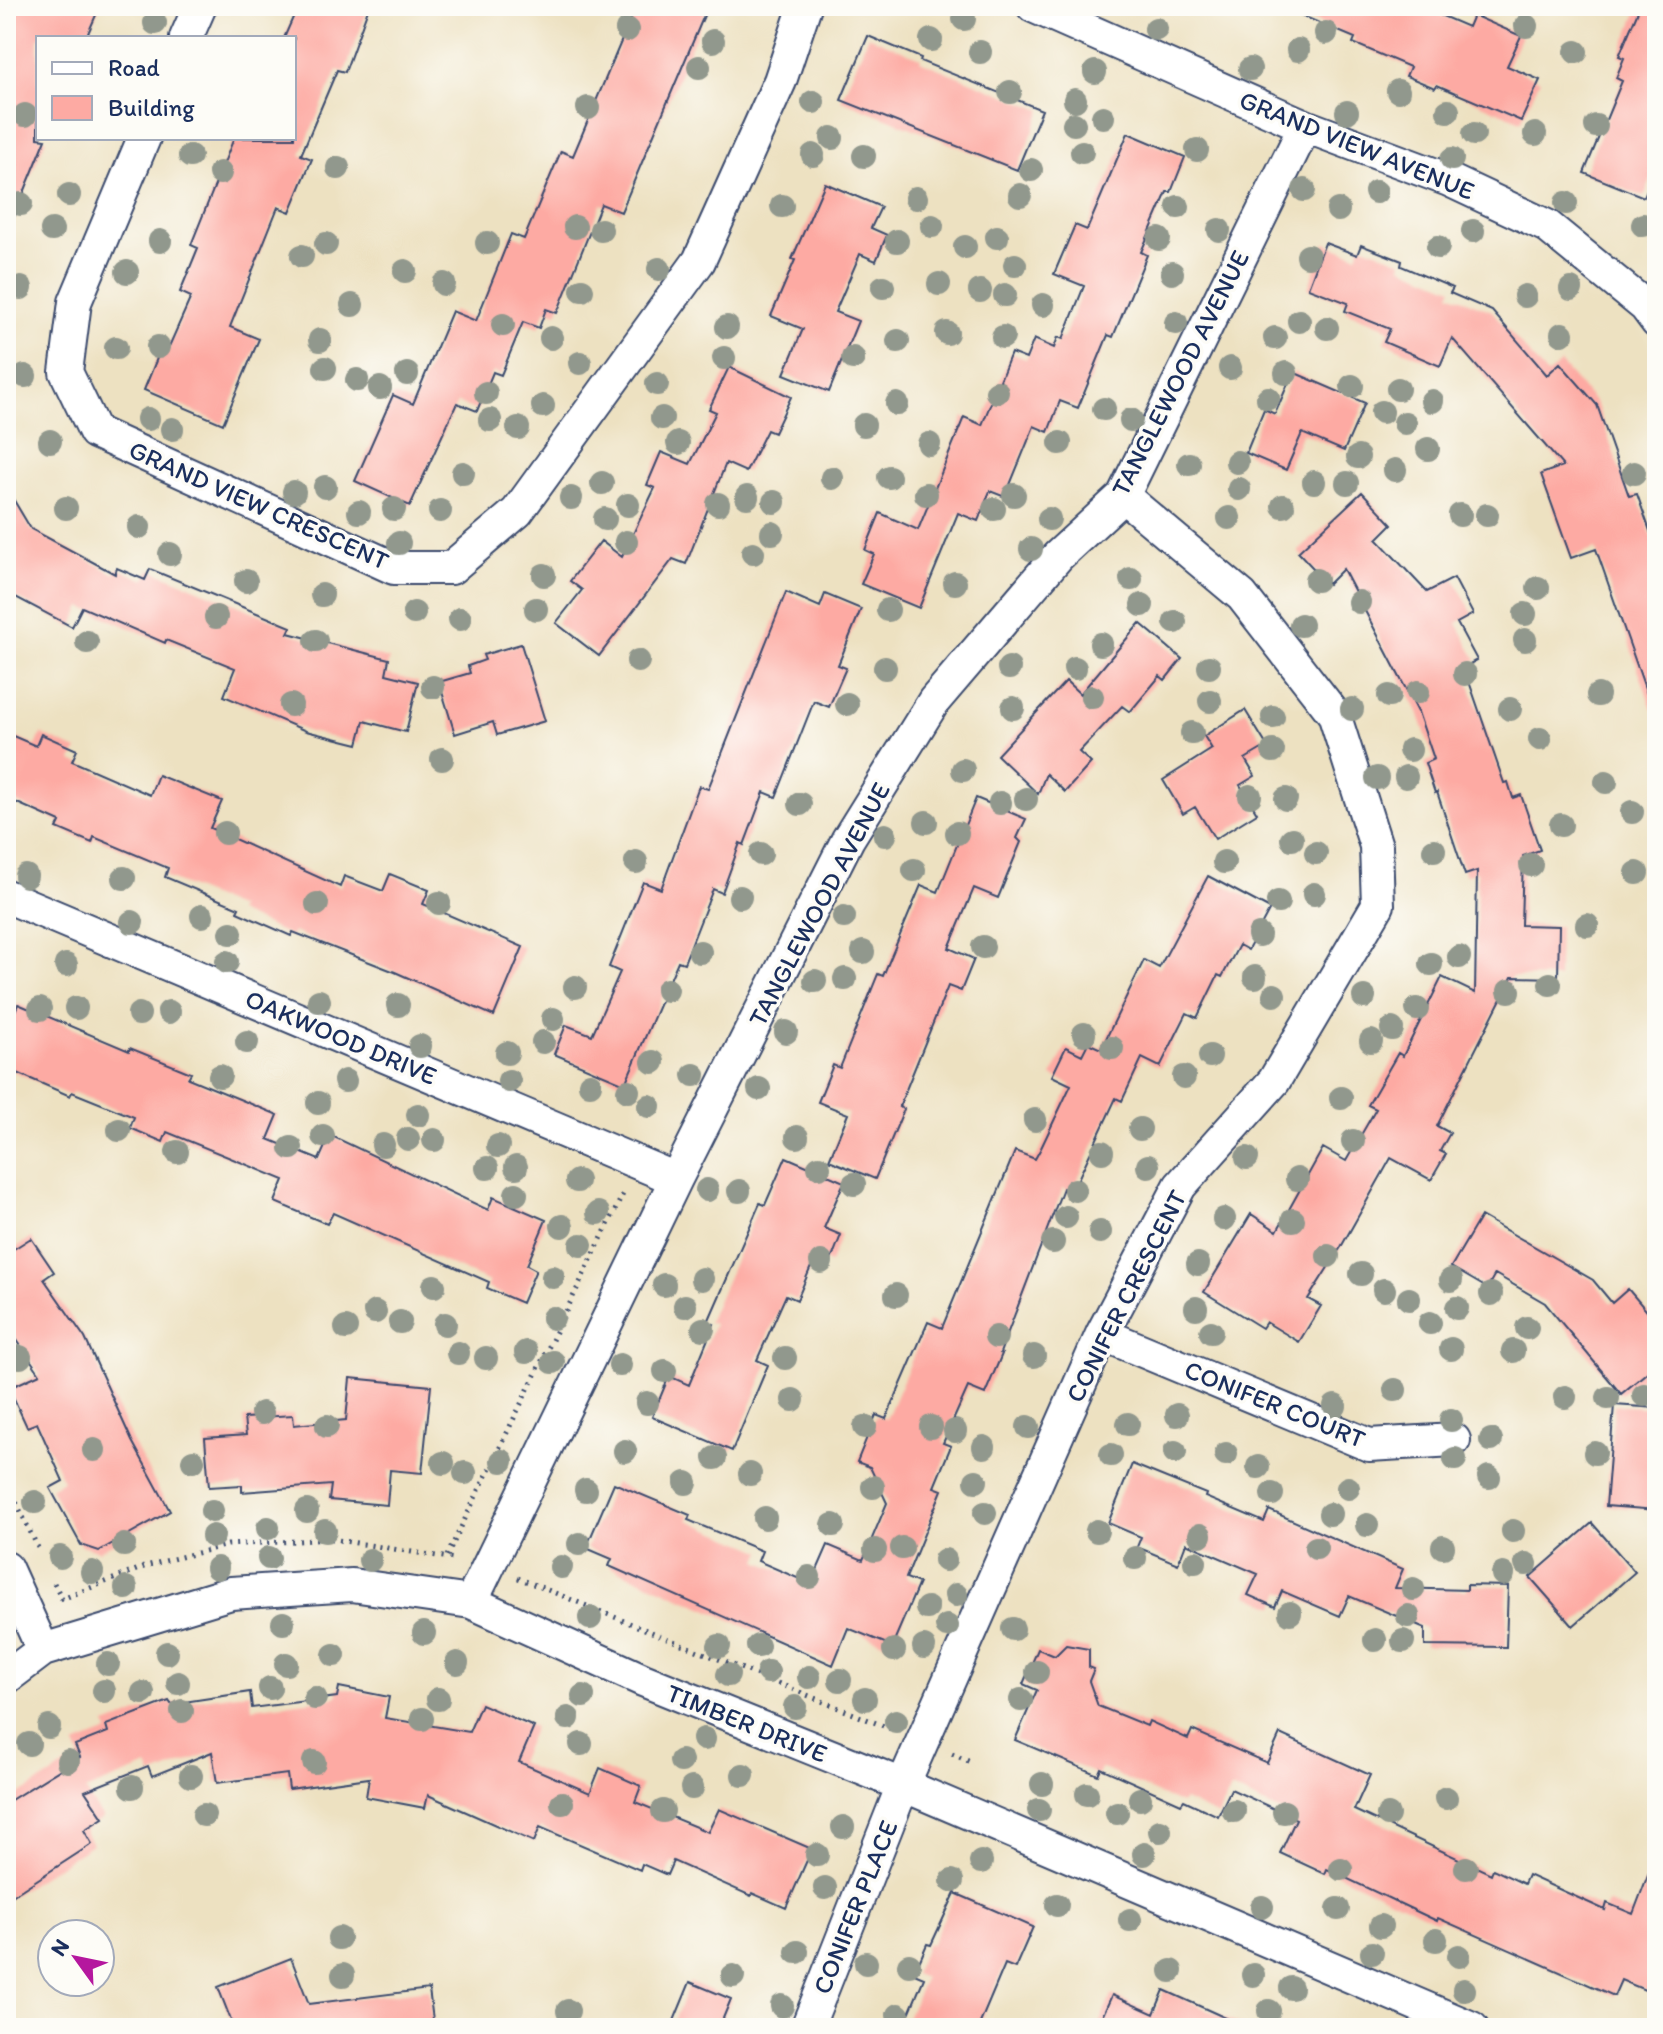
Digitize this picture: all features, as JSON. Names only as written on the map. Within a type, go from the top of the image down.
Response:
[{"type":"street","points":[[187,36],[200,6]]},
{"type":"street","name":"GRAND VIEW CRESCENT","points":[[143,140],[75,302],[66,372],[95,432],[394,568],[451,568],[517,512],[699,261],[780,81],[805,6]]},
{"type":"street","name":"GRAND VIEW AVENUE","points":[[1033,6],[1305,126],[1449,180],[1547,226],[1653,308]]},
{"type":"street","name":"TANGLEWOOD AVENUE","points":[[471,1602],[676,1179],[848,839],[934,701],[1058,556],[1123,496],[1305,126]]},
{"type":"street","name":"CONIFER CRESCENT","points":[[903,1785],[1102,1334],[1180,1186],[1274,1081],[1378,905],[1376,846],[1334,714],[1242,596],[1123,496]]},
{"type":"street","name":"OAKWOOD DRIVE","points":[[6,896],[676,1179]]},
{"type":"street","name":"CONIFER COURT","points":[[1102,1334],[1369,1445],[1454,1440]]},
{"type":"street","points":[[6,1568],[43,1650]]},
{"type":"street","name":"TIMBER DRIVE","points":[[6,1678],[43,1650],[231,1593],[352,1585],[471,1602],[643,1680],[903,1785],[1472,2028]]},
{"type":"street","name":"CONIFER PLACE","points":[[807,2028],[903,1785]]},
{"type":"path","points":[[447,1556],[627,1186]]},
{"type":"building","points":[[15,6],[100,6],[87,36],[36,36],[36,140],[46,140],[7,234],[6,28]]},
{"type":"building","points":[[298,6],[369,6],[345,72],[337,70],[301,155],[312,159],[290,212],[278,207],[230,327],[259,339],[223,424],[144,390],[162,346],[168,349],[191,297],[180,292],[198,248],[191,245],[233,140],[296,140],[296,36],[285,36]]},
{"type":"building","points":[[636,6],[708,6],[621,212],[601,204],[557,313],[546,309],[539,328],[523,322],[501,375],[493,372],[477,411],[457,403],[410,506],[355,481],[393,395],[413,404],[452,311],[476,321],[511,234],[524,239],[561,151],[573,156]]},
{"type":"building","points":[[1279,6],[1419,6],[1468,27],[1473,15],[1521,36],[1507,66],[1540,80],[1521,121],[1437,85],[1435,88],[1406,76],[1410,67],[1353,43],[1355,38]]},
{"type":"building","points":[[1640,6],[1657,6],[1657,165],[1644,197],[1584,173],[1622,81],[1616,78],[1624,58],[1619,56]]},
{"type":"building","points":[[868,36],[921,58],[920,61],[1042,110],[1017,170],[841,100]]},
{"type":"building","points":[[1128,133],[1185,157],[1141,252],[1147,255],[1113,337],[1108,335],[1078,408],[1060,401],[1048,432],[1034,426],[1005,497],[990,491],[978,521],[958,513],[919,608],[861,584],[874,554],[865,550],[880,513],[918,530],[964,417],[982,425],[1011,353],[1026,359],[1034,339],[1054,348],[1058,337],[1063,339],[1084,286],[1054,274],[1075,225],[1087,230]]},
{"type":"building","points":[[825,183],[881,207],[871,228],[887,235],[876,261],[860,254],[835,312],[858,321],[829,392],[784,374],[803,329],[771,316]]},
{"type":"building","points":[[1325,243],[1357,255],[1361,245],[1402,261],[1401,266],[1453,288],[1450,293],[1492,311],[1547,375],[1560,363],[1597,405],[1629,496],[1637,494],[1657,551],[1657,711],[1653,711],[1596,549],[1571,558],[1541,474],[1563,466],[1452,338],[1440,366],[1384,342],[1390,329],[1345,311],[1348,303],[1308,288]]},
{"type":"building","points":[[729,367],[791,397],[774,433],[767,430],[746,472],[726,463],[686,564],[673,559],[599,656],[556,623],[582,590],[570,581],[601,541],[622,557],[655,488],[647,485],[661,452],[690,464],[716,412],[709,409]]},
{"type":"building","points":[[1293,372],[1365,403],[1344,451],[1302,433],[1286,470],[1246,453],[1264,409],[1275,414]]},
{"type":"building","points":[[6,487],[31,529],[115,574],[117,568],[145,580],[150,569],[291,627],[288,633],[389,659],[386,674],[418,682],[406,732],[364,721],[358,744],[306,731],[224,696],[235,668],[166,640],[165,643],[82,607],[72,627],[6,592]]},
{"type":"building","points":[[1362,492],[1392,524],[1377,539],[1427,592],[1454,578],[1473,614],[1457,623],[1477,660],[1464,667],[1504,783],[1508,782],[1513,798],[1521,795],[1540,850],[1523,856],[1521,925],[1559,926],[1558,978],[1512,977],[1437,1126],[1450,1133],[1440,1151],[1446,1154],[1431,1180],[1391,1158],[1308,1299],[1321,1306],[1299,1342],[1266,1322],[1262,1328],[1204,1292],[1251,1214],[1277,1231],[1323,1148],[1346,1161],[1376,1109],[1368,1105],[1398,1053],[1403,1056],[1442,977],[1475,993],[1477,871],[1465,875],[1425,763],[1434,759],[1418,712],[1343,569],[1328,584],[1298,552]]},
{"type":"building","points":[[786,592],[820,607],[825,594],[861,609],[838,665],[846,668],[829,707],[814,701],[776,797],[764,792],[744,845],[740,843],[722,893],[713,889],[684,963],[678,961],[625,1084],[554,1054],[566,1025],[592,1035],[620,972],[609,967],[643,882],[661,889],[699,786],[708,789]]},
{"type":"building","points":[[1140,623],[1182,659],[1165,680],[1160,676],[1130,712],[1122,706],[1079,752],[1091,763],[1065,792],[1046,774],[1038,794],[997,755],[1066,681],[1080,694]]},
{"type":"building","points":[[521,644],[545,721],[497,735],[493,722],[455,734],[439,682],[470,673],[468,666],[485,660],[483,655]]},
{"type":"building","points":[[1245,710],[1267,746],[1245,759],[1255,776],[1240,785],[1257,813],[1215,839],[1195,807],[1183,814],[1163,780],[1212,749],[1204,736]]},
{"type":"building","points":[[6,733],[36,746],[41,734],[77,750],[72,761],[150,795],[158,775],[222,801],[210,828],[340,887],[344,876],[383,891],[390,874],[429,890],[423,904],[523,947],[494,1016],[395,972],[293,932],[291,936],[237,912],[239,908],[165,877],[168,868],[94,837],[92,843],[57,828],[60,822],[6,798]]},
{"type":"building","points":[[976,798],[1026,819],[1017,838],[1021,842],[998,898],[974,888],[949,948],[974,959],[961,991],[948,986],[899,1107],[904,1109],[875,1179],[829,1160],[848,1114],[818,1102],[833,1065],[840,1068],[878,974],[883,976],[921,885],[938,892]]},
{"type":"building","points":[[1208,876],[1270,909],[1248,950],[1239,945],[1222,977],[1218,975],[1197,1018],[1187,1013],[1160,1067],[1142,1058],[1122,1101],[1116,1098],[1072,1192],[1063,1188],[985,1394],[968,1387],[943,1443],[951,1446],[934,1487],[942,1490],[906,1578],[919,1583],[892,1646],[848,1628],[833,1665],[609,1566],[612,1559],[586,1548],[614,1483],[690,1515],[688,1520],[762,1551],[758,1561],[811,1584],[828,1545],[863,1560],[887,1503],[870,1467],[857,1462],[876,1415],[886,1419],[928,1322],[942,1328],[1015,1151],[1035,1159],[1041,1148],[1071,1085],[1052,1076],[1066,1047],[1082,1055],[1088,1043],[1101,1049],[1144,960],[1159,968]]},
{"type":"building","points":[[18,1004],[129,1051],[130,1048],[191,1073],[188,1078],[278,1115],[268,1139],[319,1160],[330,1135],[488,1210],[493,1197],[546,1220],[527,1265],[536,1270],[522,1303],[487,1288],[489,1282],[333,1213],[327,1224],[275,1202],[284,1180],[167,1132],[163,1142],[130,1128],[134,1117],[72,1092],[70,1096],[6,1068],[6,1033]]},
{"type":"building","points":[[786,1157],[844,1182],[824,1228],[841,1235],[830,1263],[815,1257],[797,1300],[786,1295],[757,1360],[768,1365],[732,1451],[652,1417],[669,1376],[689,1385],[714,1324],[708,1322],[760,1203],[765,1205]]},
{"type":"building","points":[[1481,1216],[1593,1280],[1612,1303],[1628,1289],[1657,1323],[1657,1364],[1621,1394],[1545,1303],[1495,1274],[1487,1288],[1451,1267]]},
{"type":"building","points":[[31,1238],[54,1272],[44,1279],[85,1338],[132,1441],[170,1511],[99,1551],[81,1545],[50,1488],[63,1481],[37,1423],[27,1427],[9,1388],[40,1374],[6,1324],[6,1254]]},
{"type":"building","points":[[350,1378],[431,1386],[422,1473],[390,1470],[387,1505],[329,1500],[331,1485],[242,1492],[242,1485],[209,1487],[205,1438],[246,1435],[244,1418],[293,1415],[294,1425],[346,1420]]},
{"type":"building","points":[[1614,1405],[1657,1408],[1657,1510],[1606,1506]]},
{"type":"building","points":[[1132,1464],[1264,1522],[1269,1510],[1403,1569],[1395,1588],[1467,1590],[1467,1585],[1508,1586],[1506,1647],[1425,1646],[1425,1628],[1349,1596],[1340,1616],[1282,1591],[1275,1607],[1248,1595],[1258,1574],[1186,1543],[1178,1564],[1137,1547],[1141,1537],[1108,1523]]},
{"type":"building","points":[[1592,1523],[1635,1572],[1573,1626],[1530,1577]]},
{"type":"building","points":[[1066,1645],[1089,1649],[1089,1667],[1094,1669],[1089,1681],[1098,1706],[1147,1726],[1149,1721],[1188,1739],[1192,1730],[1267,1763],[1280,1734],[1370,1775],[1354,1810],[1491,1874],[1493,1869],[1524,1884],[1528,1875],[1605,1910],[1607,1903],[1633,1914],[1654,1859],[1657,1860],[1657,1995],[1621,1980],[1614,1996],[1438,1918],[1437,1921],[1327,1869],[1325,1874],[1280,1853],[1296,1819],[1231,1789],[1218,1816],[1184,1800],[1181,1804],[1101,1768],[1098,1775],[1015,1740],[1037,1690],[1023,1684],[1038,1649],[1055,1656]]},
{"type":"building","points":[[339,1687],[389,1697],[385,1718],[469,1732],[481,1704],[534,1727],[519,1762],[590,1793],[600,1768],[641,1786],[635,1802],[708,1832],[719,1809],[812,1849],[786,1908],[673,1861],[667,1875],[642,1864],[640,1870],[540,1827],[534,1842],[428,1795],[425,1808],[366,1797],[369,1778],[289,1789],[287,1774],[217,1783],[212,1752],[152,1776],[148,1766],[85,1791],[103,1818],[84,1830],[92,1844],[6,1900],[6,1803],[80,1757],[75,1745],[108,1732],[106,1725],[169,1701],[171,1704],[250,1692],[252,1708],[337,1697]]},
{"type":"building","points":[[955,1893],[1033,1927],[1015,1968],[1005,1964],[978,2028],[903,2028],[924,1978],[914,1974]]},
{"type":"building","points":[[291,1958],[309,2004],[429,1989],[434,2028],[234,2028],[218,1987]]},
{"type":"building","points":[[690,1982],[731,1999],[719,2028],[671,2028]]},
{"type":"building","points":[[1164,1990],[1248,2028],[1097,2028],[1112,1995],[1154,2014]]}]
